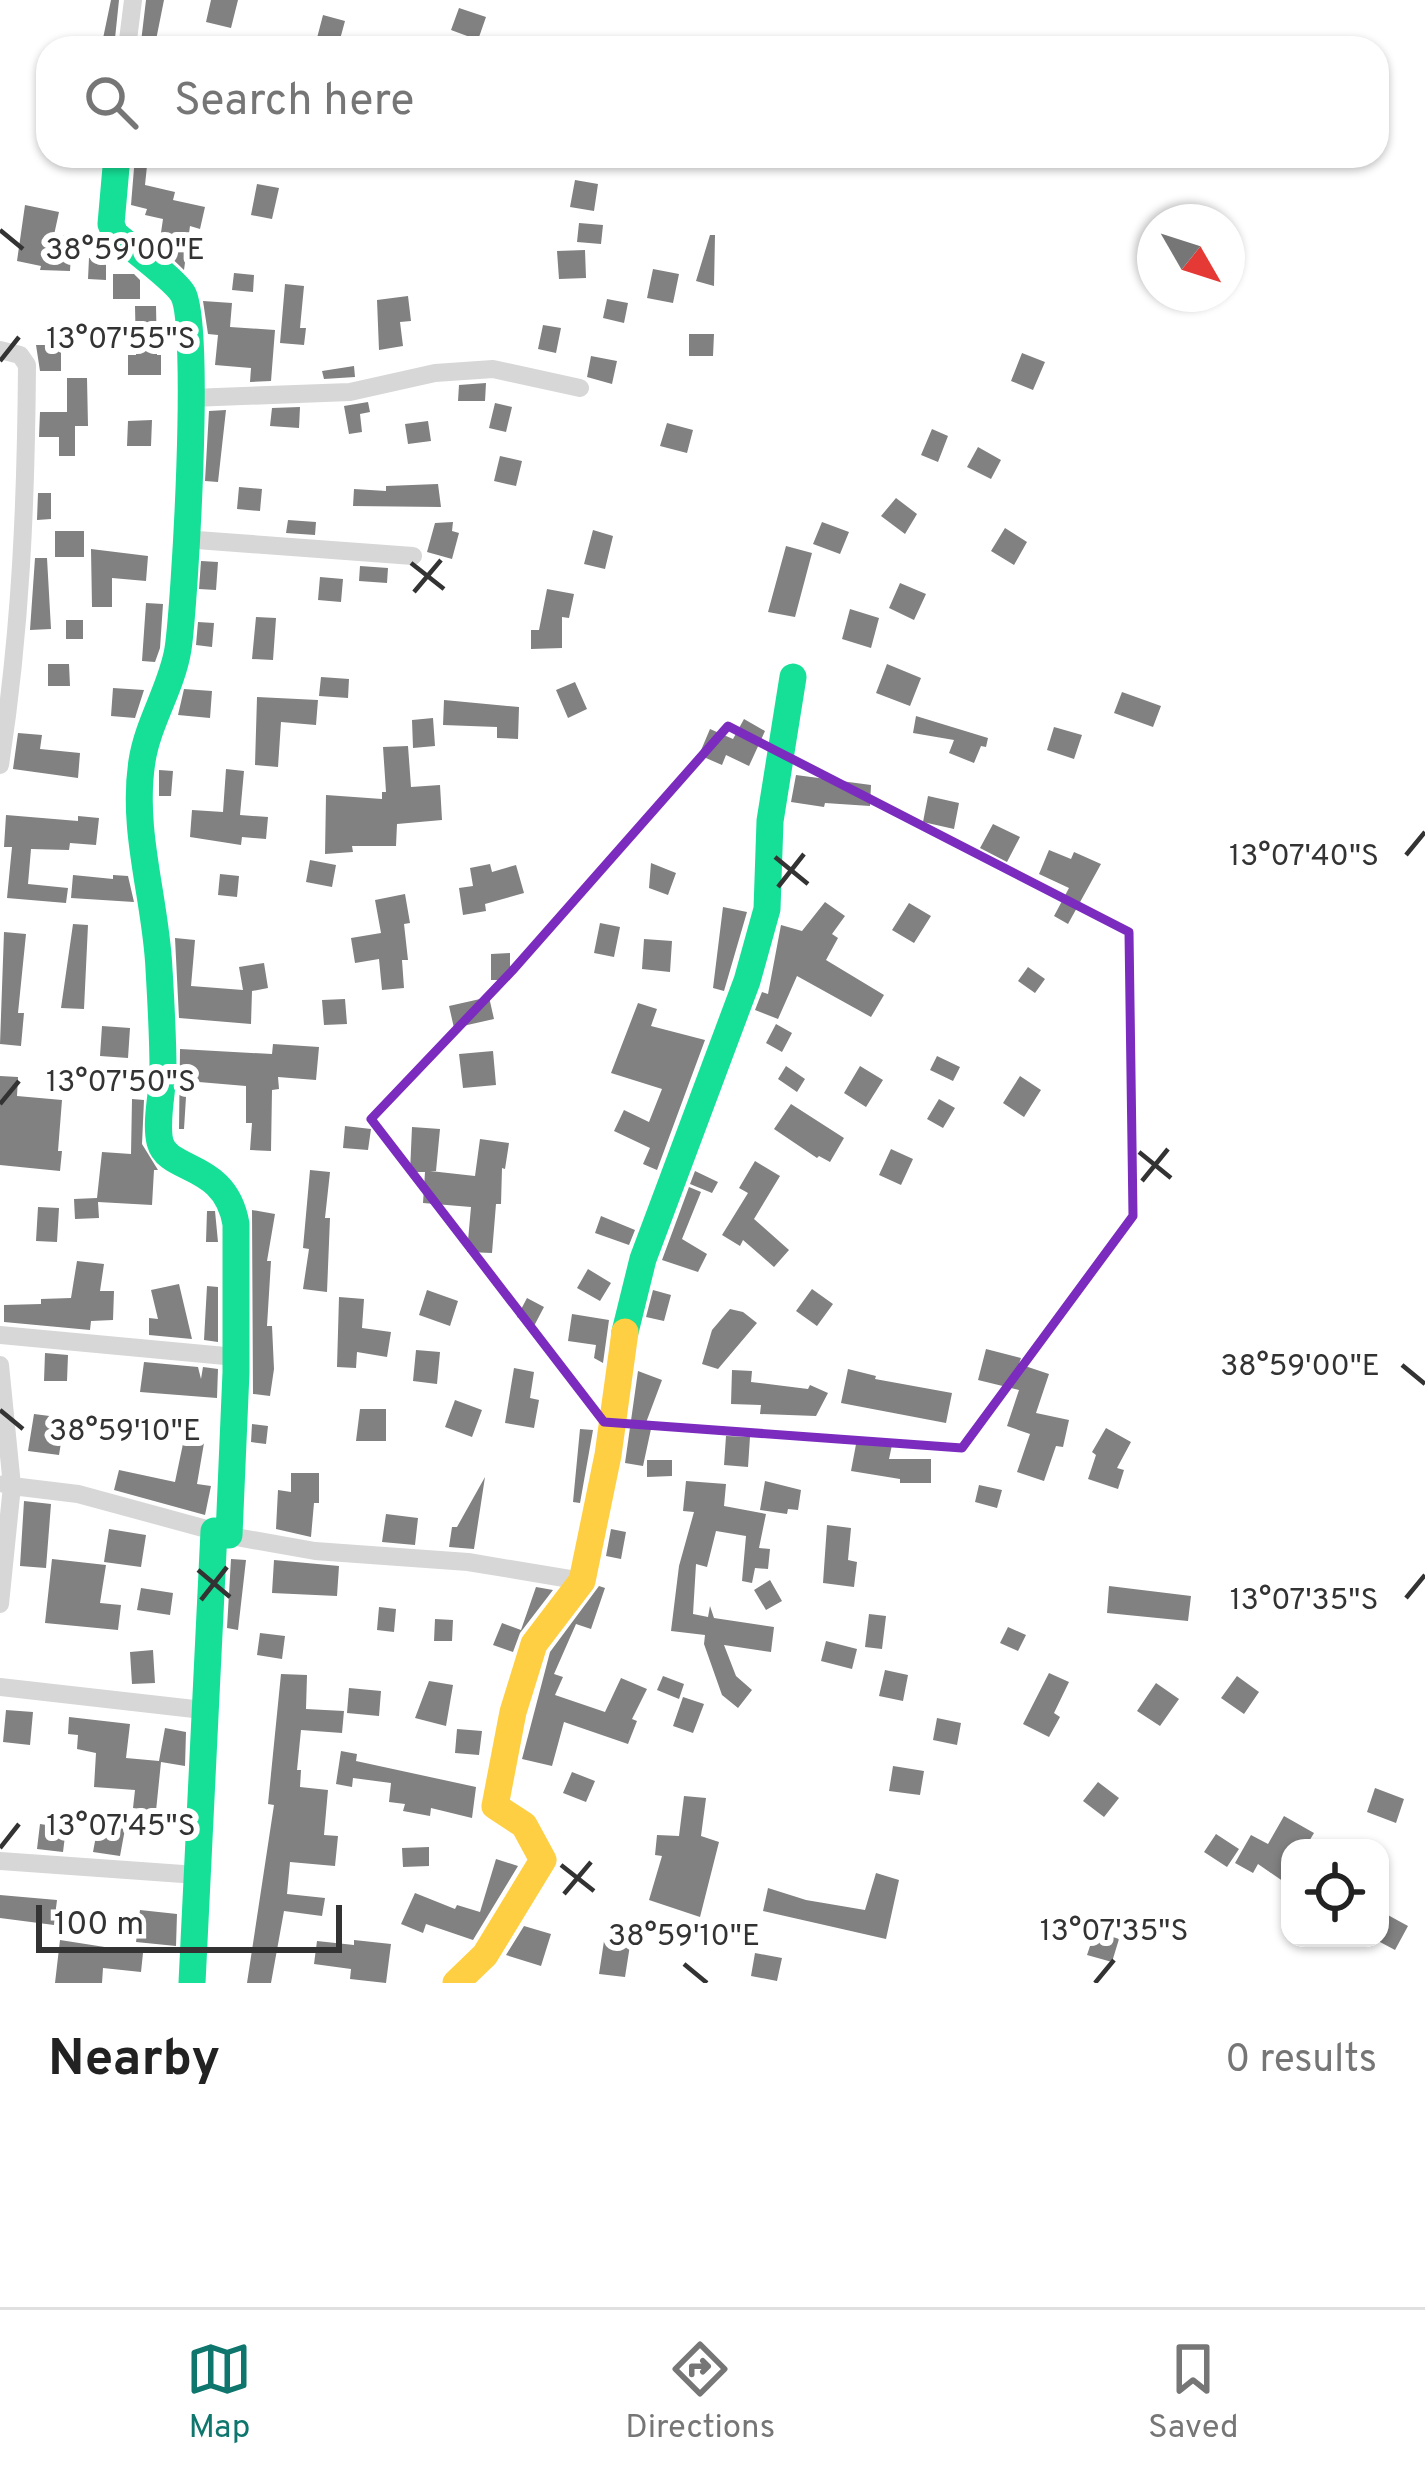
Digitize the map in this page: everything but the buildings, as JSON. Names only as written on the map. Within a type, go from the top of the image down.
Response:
[{"type":"street","points":[[128,36],[133,0]]},
{"type":"street","points":[[116,168],[111,224],[115,234],[182,294],[189,321],[191,398],[178,652],[148,731],[141,765],[142,858],[155,911],[159,964],[160,1143],[167,1154],[221,1185],[232,1202],[236,1224],[236,1357],[203,1710],[192,1983]]},
{"type":"street","points":[[0,350],[20,355],[27,365],[24,561],[17,656],[0,765]]},
{"type":"street","points":[[191,398],[350,392],[435,374],[493,369],[580,388]]},
{"type":"street","points":[[183,539],[413,556]]},
{"type":"street","points":[[456,1983],[485,1955],[543,1860],[524,1826],[496,1806],[513,1712],[534,1644],[582,1581],[608,1455],[629,1307],[747,982],[767,910],[770,821],[794,677]]},
{"type":"street","points":[[0,1335],[236,1357]]},
{"type":"street","points":[[0,1364],[6,1485],[0,1604]]},
{"type":"street","points":[[6,1485],[78,1494],[221,1533],[315,1551],[468,1562],[582,1581]]},
{"type":"street","points":[[0,1687],[203,1710]]},
{"type":"street","points":[[0,1861],[197,1875]]},
{"type":"highlighted area","points":[[728,726],[1129,932],[1133,1216],[962,1448],[604,1422],[371,1119],[512,971]]},
{"type":"traffic: fast","points":[[116,168],[111,224],[115,234],[178,288],[188,316],[190,466],[181,621],[175,663],[145,747],[139,787],[159,969],[160,1142],[174,1159],[221,1189],[236,1224],[229,1535]]},
{"type":"traffic: fast","points":[[625,1332],[643,1259],[747,981],[767,909],[770,821],[793,677]]},
{"type":"traffic: fast","points":[[192,1983],[214,1531]]},
{"type":"traffic: slow","points":[[456,1983],[485,1955],[543,1860],[524,1825],[495,1806],[513,1712],[534,1644],[582,1581],[608,1455],[625,1332]]}]
